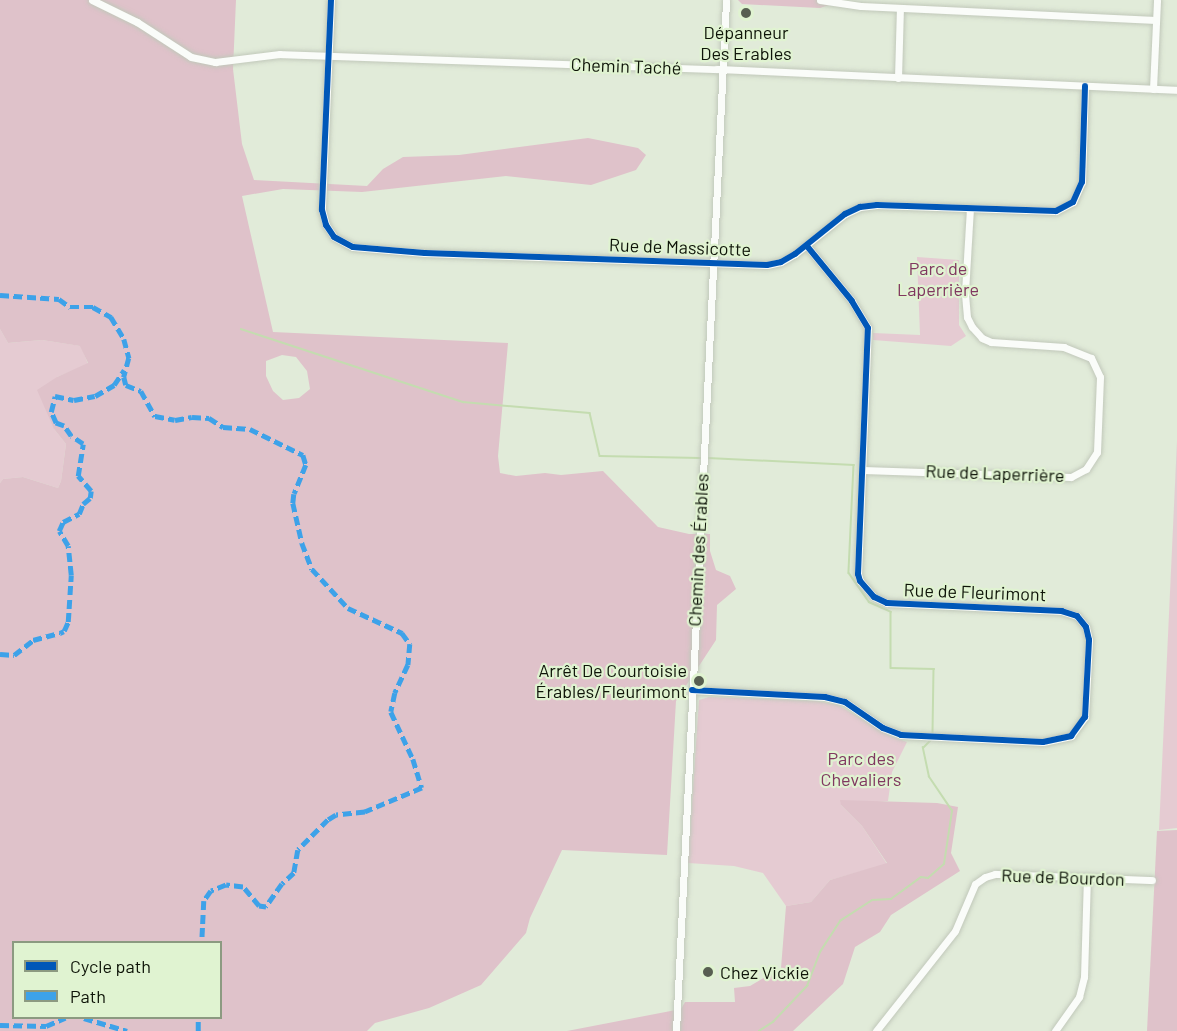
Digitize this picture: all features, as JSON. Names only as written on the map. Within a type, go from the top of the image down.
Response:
[{"type":"street","name":"Chemin Taché","points":[[92,0],[137,22],[175,49],[201,60],[228,62],[280,54],[723,69],[1177,90]]},
{"type":"street","name":"Rue de Massicotte","points":[[331,0],[322,210],[326,225],[334,237],[353,247],[425,253],[767,266],[781,262],[807,246],[845,214],[860,207],[877,205],[1049,213],[1064,209],[1079,194],[1084,170],[1085,86]]},
{"type":"street","name":"Chemin des Érables","points":[[676,1031],[726,0]]},
{"type":"street","points":[[820,0],[900,8],[1156,20]]},
{"type":"street","points":[[1153,89],[1157,0]]},
{"type":"street","points":[[898,78],[900,8]]},
{"type":"street","name":"Rue de Laperrière","points":[[863,470],[1071,477],[1086,469],[1097,452],[1100,377],[1091,358],[1065,346],[991,342],[982,338],[972,327],[967,317],[965,292],[970,210]]},
{"type":"street","name":"Rue de Fleurimont","points":[[692,690],[825,697],[845,702],[883,728],[901,735],[1043,742],[1062,740],[1076,732],[1085,717],[1089,640],[1086,627],[1077,616],[1062,611],[886,603],[874,597],[864,587],[858,574],[868,328],[852,301],[807,246]]},
{"type":"street","name":"Rue de Bourdon","points":[[876,1031],[956,931],[975,884],[985,877],[995,874],[1152,879]]},
{"type":"street","points":[[1055,1031],[1079,997],[1084,977],[1087,878]]},
{"type":"green space","name":"Parc de Laperrière","points":[[917,257],[959,260],[959,325],[966,336],[951,346],[873,340],[873,333],[920,335]]},
{"type":"green space","points":[[0,329],[8,343],[42,340],[81,346],[88,364],[57,377],[54,429],[66,444],[58,488],[23,477],[3,479],[0,483]]},
{"type":"green space","points":[[1177,441],[1177,828],[1159,830]]},
{"type":"green space","name":"Parc des Chevaliers","points":[[709,697],[816,701],[838,705],[890,736],[907,742],[892,772],[888,801],[841,805],[862,826],[887,864],[830,880],[811,902],[786,906],[763,873],[734,866],[688,863],[699,700]]},
{"type":"shaded area","points":[[0,0],[236,0],[233,69],[242,144],[254,180],[367,186],[383,169],[403,157],[459,155],[588,138],[638,148],[646,155],[636,170],[591,185],[506,176],[362,192],[283,189],[242,196],[273,332],[508,343],[498,456],[500,473],[516,476],[603,471],[658,527],[689,534],[710,534],[710,551],[716,570],[730,576],[736,589],[717,605],[716,640],[676,701],[667,855],[562,850],[530,918],[526,933],[481,985],[429,1008],[375,1023],[367,1031],[0,1031],[0,483],[3,479],[23,477],[58,488],[66,444],[54,429],[37,390],[57,377],[88,363],[80,346],[42,340],[8,343],[0,329]],"holes":[[[282,355],[296,357],[307,371],[310,389],[299,398],[283,400],[273,391],[266,376],[266,361]]]},
{"type":"shaded area","points":[[738,0],[844,0],[820,8],[742,4]]},
{"type":"shaded area","points":[[840,800],[937,803],[958,807],[951,853],[960,871],[891,915],[880,932],[855,947],[843,984],[793,1031],[567,1031],[681,1009],[685,1002],[735,1002],[734,988],[750,986],[781,968],[786,906],[811,902],[830,880],[887,863],[862,826],[841,805]]},
{"type":"shaded area","points":[[1177,830],[1177,1031],[1147,1031],[1157,831]]},
{"type":"waterway","points":[[241,329],[463,402],[590,413],[600,456],[700,458]]},
{"type":"waterway","points":[[708,458],[854,465],[849,573],[869,602],[891,612],[891,668],[934,669],[933,733]]},
{"type":"waterway","points":[[759,1031],[773,1022],[807,986],[820,952],[840,921],[872,900],[891,899],[921,877],[928,878],[944,864],[952,811],[929,777],[923,748],[931,740]]},
{"type":"marked path","points":[[0,295],[59,299],[70,307],[93,307],[111,317],[124,339],[129,358],[124,377],[126,385],[141,391],[155,416],[175,420],[192,417],[209,418],[223,427],[250,429],[303,455],[306,465],[294,494],[293,503],[302,543],[312,569],[348,608],[402,633],[410,644],[408,665],[395,693],[391,712],[413,759],[422,788],[365,812],[336,815],[328,820],[298,850],[294,873],[282,884],[266,907],[259,906],[243,887],[226,885],[211,891],[204,901],[202,941]]},
{"type":"marked path","points":[[0,654],[14,655],[33,640],[64,631],[68,622],[71,575],[68,546],[59,531],[63,522],[79,514],[83,504],[90,498],[91,491],[78,476],[83,444],[71,436],[64,426],[56,423],[51,412],[55,396],[74,400],[95,396],[114,385],[124,370]]},
{"type":"marked path","points":[[0,1025],[46,1026],[63,1019]]},
{"type":"marked path","points":[[87,1019],[127,1031]]},
{"type":"marked path","points":[[198,1019],[198,1031]]},
{"type":"cycle path","points":[[331,0],[322,210],[326,225],[334,237],[353,247],[425,253],[767,265],[781,262],[795,254],[845,214],[860,207],[877,205],[1056,211],[1073,202],[1082,182],[1085,86]]},
{"type":"cycle path","points":[[692,690],[825,697],[845,702],[883,728],[901,735],[1043,742],[1071,736],[1085,717],[1089,640],[1086,627],[1077,616],[1062,611],[887,603],[874,597],[860,581],[858,574],[868,328],[852,301],[807,246]]},
{"type":"place","name":"Dépanneur Des Erables","points":[[746,13]]},
{"type":"place","name":"Arrêt De Courtoisie Érables/Fleurimont","points":[[699,681]]},
{"type":"place","name":"Chez Vickie","points":[[708,972]]}]
